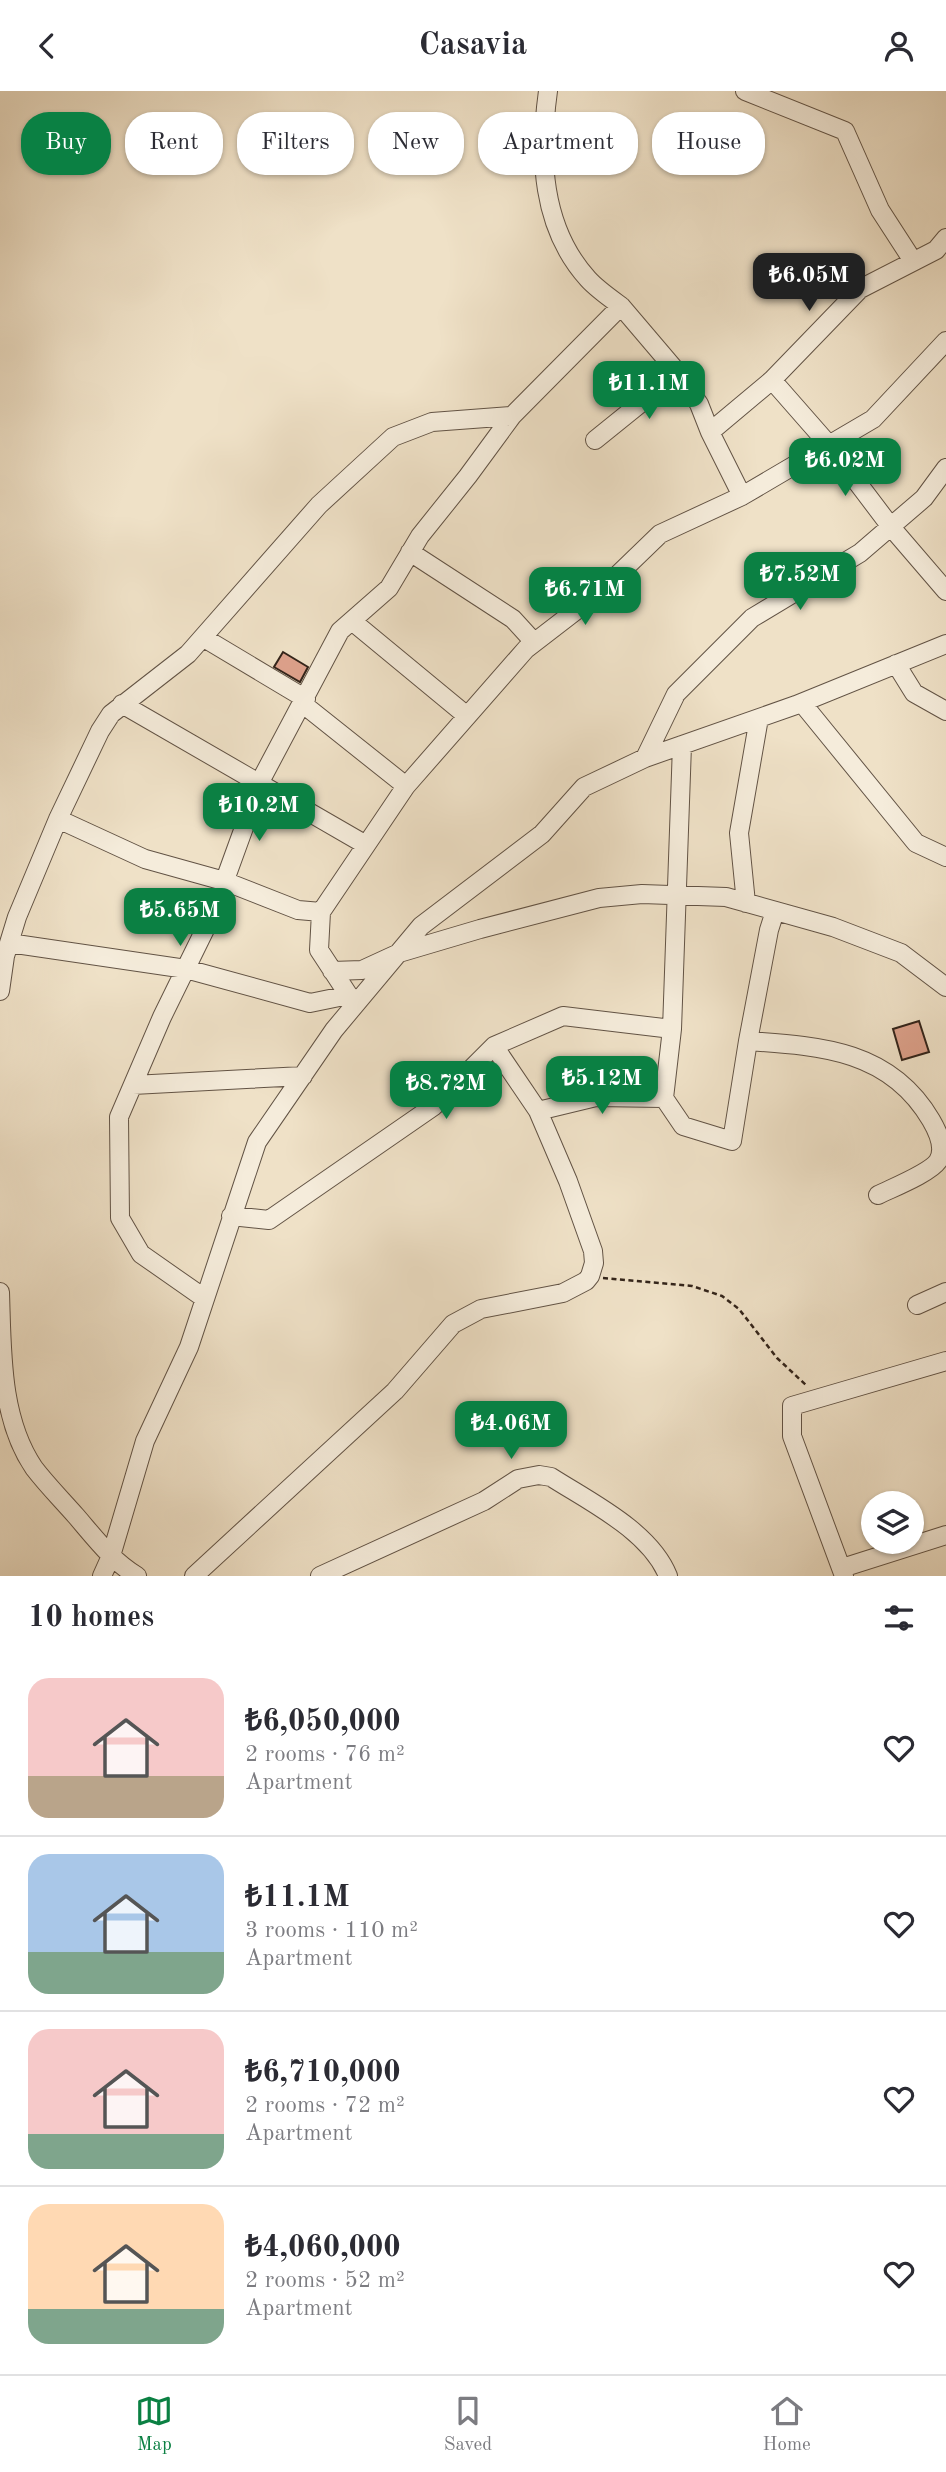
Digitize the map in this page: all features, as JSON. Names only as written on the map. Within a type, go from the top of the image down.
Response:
[{"type":"street","points":[[548,91],[542,156],[553,218],[564,244],[589,281],[621,306],[678,373],[699,404],[742,496]]},
{"type":"street","points":[[745,91],[845,131],[880,210],[913,261]]},
{"type":"street","points":[[710,432],[772,380],[860,289],[936,250],[946,238]]},
{"type":"street","points":[[204,1298],[141,1254],[120,1218],[119,1117],[213,913],[259,785],[340,631],[389,588],[420,536],[512,416],[621,306]]},
{"type":"street","points":[[352,1000],[318,950],[321,912],[407,786],[526,649],[600,592],[660,534],[742,496],[873,419],[946,341]]},
{"type":"street","points":[[595,440],[678,373]]},
{"type":"street","points":[[772,380],[829,445],[891,527],[946,591]]},
{"type":"street","points":[[0,991],[17,917],[58,818],[100,731],[111,715],[188,654],[319,505],[393,437],[432,422],[512,416]]},
{"type":"street","points":[[645,758],[676,694],[752,618],[860,553],[924,498],[946,468]]},
{"type":"street","points":[[410,552],[513,619],[534,642]]},
{"type":"street","points":[[352,621],[467,716]]},
{"type":"street","points":[[204,638],[304,701],[407,786]]},
{"type":"street","points":[[102,1576],[111,1556],[145,1441],[189,1347],[230,1216],[257,1142],[352,1000],[399,953],[421,926],[542,834],[584,787],[645,758],[802,702],[946,643]]},
{"type":"street","points":[[896,664],[914,692],[946,711]]},
{"type":"street","points":[[802,702],[916,843],[946,857]]},
{"type":"street","points":[[122,704],[366,845]]},
{"type":"street","points":[[746,903],[739,834],[759,718]]},
{"type":"street","points":[[682,745],[673,1030],[664,1098],[683,1126],[732,1141],[748,1041],[775,911]]},
{"type":"street","points":[[58,818],[145,859],[224,881],[298,910],[321,912]]},
{"type":"street","points":[[332,971],[362,971],[399,953],[480,929],[599,898],[642,894],[726,897],[833,927],[901,953],[946,987]]},
{"type":"street","points":[[9,943],[186,968],[310,1003],[352,1000]]},
{"type":"street","points":[[230,1216],[269,1220],[279,1214],[434,1106],[494,1046],[563,1016],[673,1030]]},
{"type":"street","points":[[748,1041],[807,1045],[852,1055],[892,1076],[917,1100],[936,1128],[942,1147],[940,1158],[933,1166],[878,1195]]},
{"type":"street","points":[[194,1576],[395,1391],[453,1324],[481,1309],[563,1293],[590,1276],[593,1251],[568,1181],[538,1111],[494,1046]]},
{"type":"street","points":[[133,1085],[303,1076]]},
{"type":"street","points":[[538,1111],[596,1097],[664,1098]]},
{"type":"street","points":[[0,1292],[3,1381],[13,1429],[33,1467],[111,1556],[137,1576]]},
{"type":"street","points":[[917,1305],[946,1292]]},
{"type":"street","points":[[946,1361],[792,1406],[792,1436],[843,1572],[946,1535]]},
{"type":"street","points":[[320,1576],[484,1501],[519,1479],[539,1475],[551,1477],[638,1536],[654,1551],[668,1576]]},
{"type":"path","points":[[590,1276],[692,1286],[722,1296],[746,1316],[783,1364],[821,1398]]},
{"type":"building","points":[[283,652],[308,667],[300,682],[274,667]]},
{"type":"building","points":[[919,1021],[929,1052],[902,1060],[893,1029]]}]
